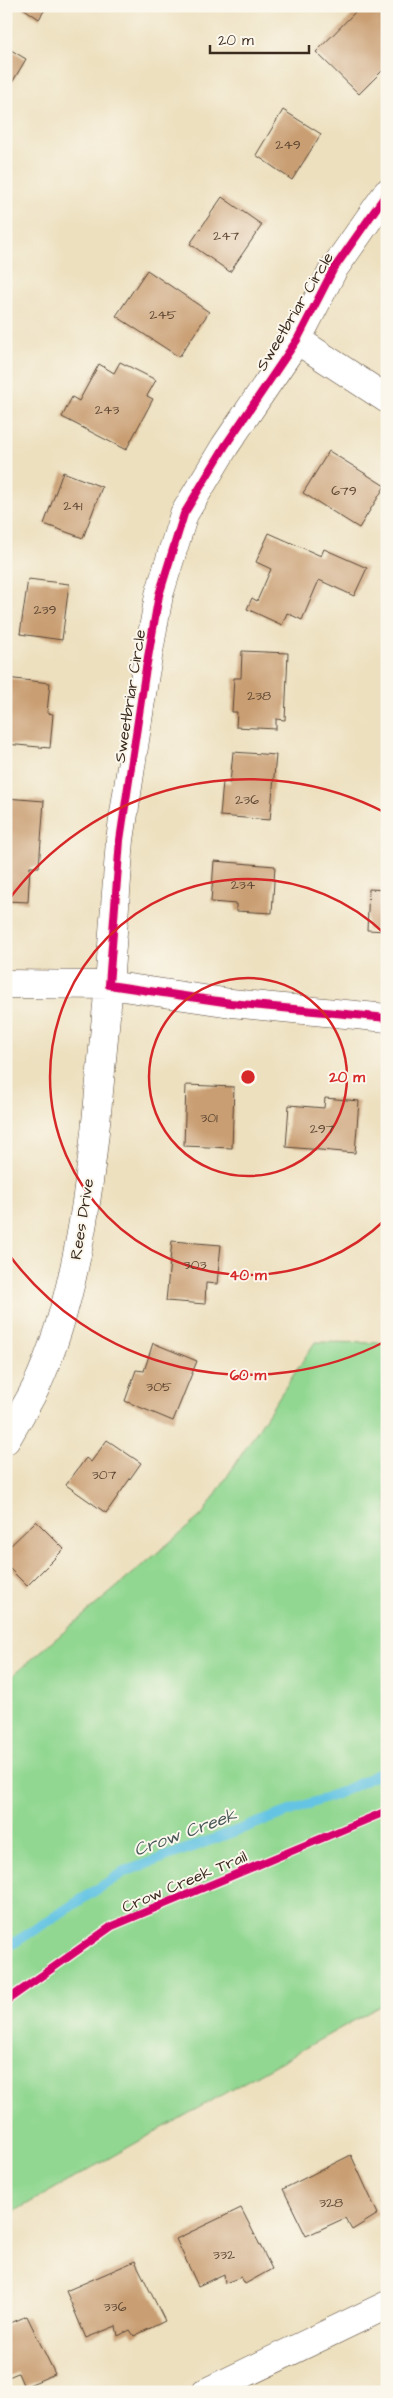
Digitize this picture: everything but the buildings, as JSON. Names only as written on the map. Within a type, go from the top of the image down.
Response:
[{"type":"street","name":"Sweetbriar Circle","points":[[109,985],[120,840],[159,595],[184,514],[225,446],[297,340],[333,270],[387,193]]},
{"type":"street","points":[[297,340],[387,399]]},
{"type":"street","points":[[6,984],[109,985],[231,1003],[387,1018]]},
{"type":"street","name":"Rees Drive","points":[[6,1440],[36,1386],[59,1325],[77,1250],[91,1160],[109,985]]},
{"type":"street","points":[[206,2392],[387,2305]]},
{"type":"green space","points":[[315,1342],[387,1343],[387,2002],[6,2216],[6,1681],[202,1515]]},
{"type":"waterway","name":"Crow Creek","points":[[6,1948],[124,1872],[339,1793],[387,1770]]},
{"type":"cycle path","points":[[387,193],[333,270],[297,340],[225,446],[184,514],[159,595],[145,674],[120,840],[109,985],[231,1003],[387,1018]]},
{"type":"cycle path","name":"Crow Creek Trail","points":[[6,2001],[112,1926],[387,1811]]}]
